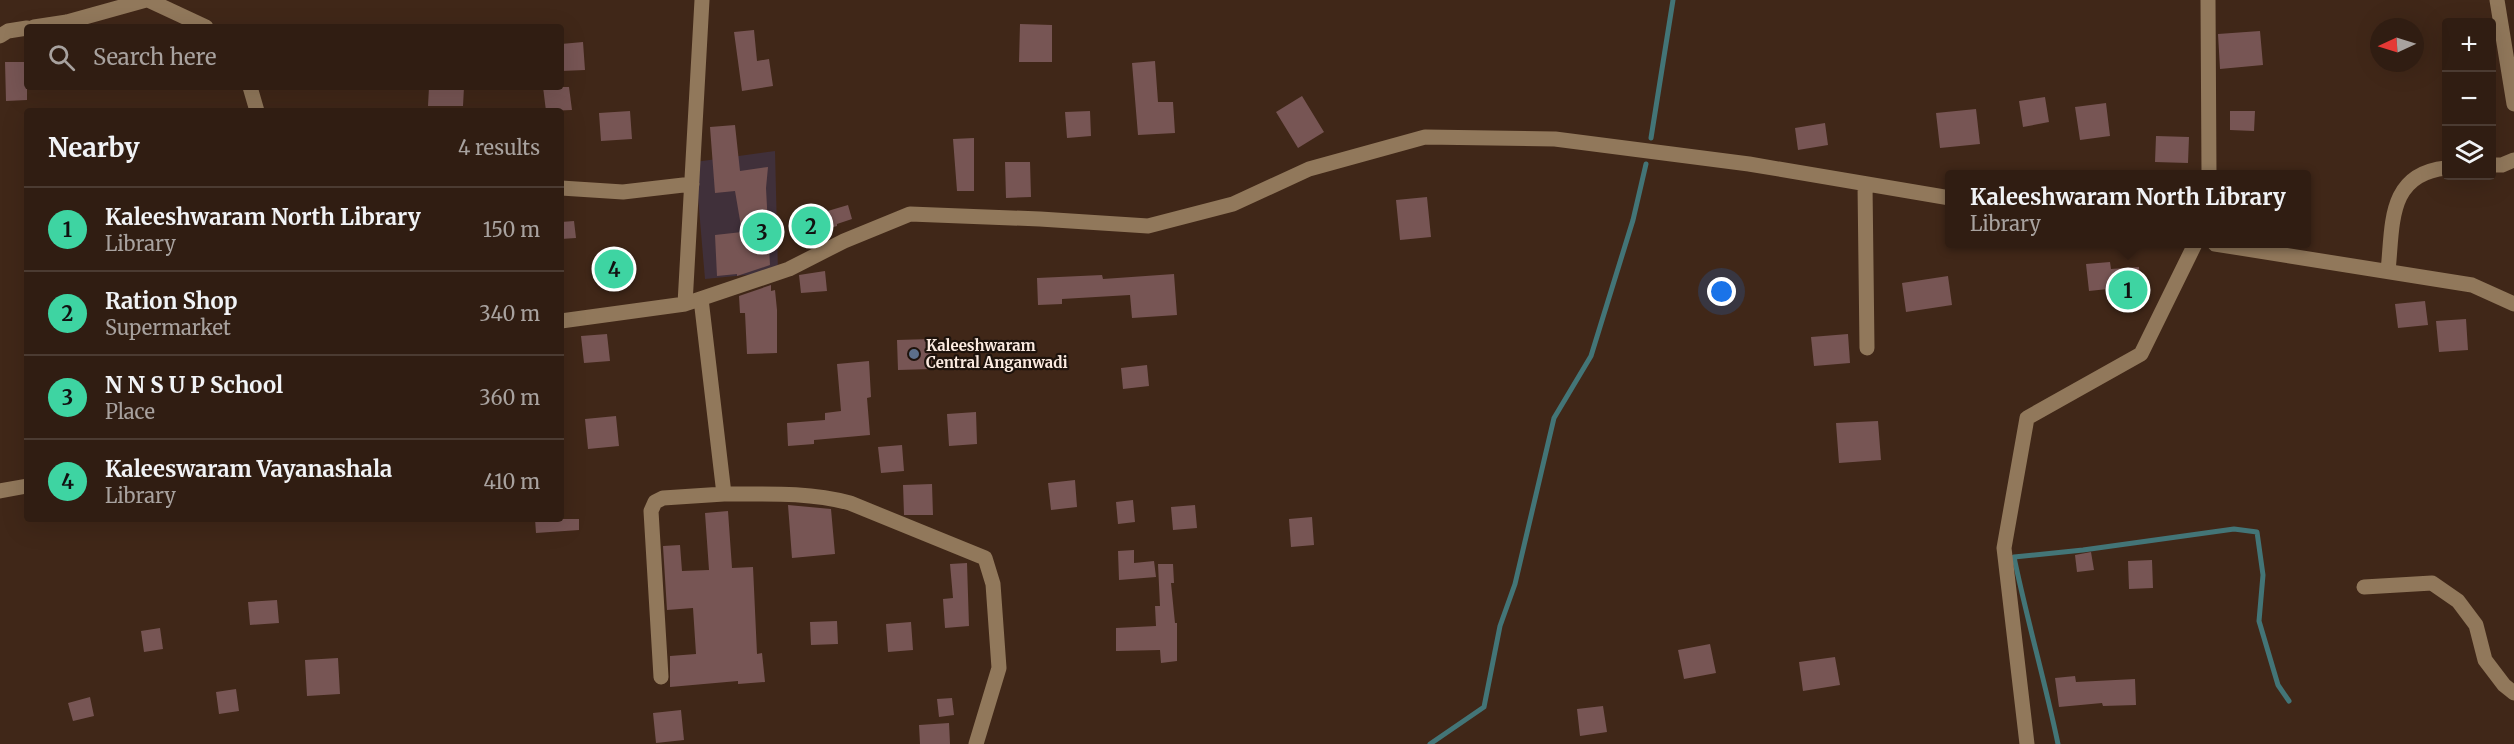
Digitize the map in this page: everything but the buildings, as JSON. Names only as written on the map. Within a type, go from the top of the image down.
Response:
[{"type":"street","points":[[54,24],[147,0],[165,4],[201,24]]},
{"type":"street","points":[[685,304],[702,0]]},
{"type":"street","points":[[2208,0],[2209,170]]},
{"type":"street","points":[[2497,0],[2514,104]]},
{"type":"street","points":[[0,36],[8,31],[24,28]]},
{"type":"street","points":[[250,90],[256,108]]},
{"type":"street","points":[[564,321],[685,304],[789,268],[844,241],[910,214],[1148,226],[1233,204],[1309,170],[1425,136],[1555,139],[1749,164],[1945,197]]},
{"type":"street","points":[[2496,165],[2502,165],[2514,159]]},
{"type":"street","points":[[2388,271],[2395,208],[2400,193],[2417,175],[2442,169]]},
{"type":"street","points":[[564,188],[623,192],[692,184]]},
{"type":"street","points":[[1865,184],[1867,348]]},
{"type":"street","points":[[2027,744],[2004,548],[2027,418],[2141,354],[2193,248]]},
{"type":"street","points":[[2247,248],[2472,285],[2514,304]]},
{"type":"street","points":[[700,299],[724,494]]},
{"type":"street","points":[[0,491],[24,487]]},
{"type":"street","points":[[661,677],[651,511],[656,502],[663,498],[724,494],[792,494],[827,497],[850,503],[985,558],[993,584],[999,668],[976,744]]},
{"type":"street","points":[[2364,587],[2432,582],[2458,601],[2476,625],[2485,660],[2504,685],[2514,693]]},
{"type":"shaded area","points":[[775,151],[778,272],[705,279],[695,162]]},
{"type":"waterway","points":[[1651,138],[1673,0]]},
{"type":"waterway","points":[[1430,744],[1484,707],[1500,626],[1515,584],[1554,418],[1591,356],[1633,220],[1646,164]]},
{"type":"waterway","points":[[2058,744],[2014,557],[2234,529],[2257,532],[2263,575],[2259,621],[2278,685],[2289,701]]},
{"type":"place","name":"Ration Shop","points":[[811,226]]},
{"type":"place","name":"N N S U P School","points":[[762,232]]},
{"type":"place","name":"Kaleeswaram Vayanashala","points":[[614,269]]},
{"type":"place","name":"Kaleeshwaram North Library","points":[[2128,290]]},
{"type":"place","name":"Kaleeshwaram Central Anganwadi","points":[[914,354]]}]
